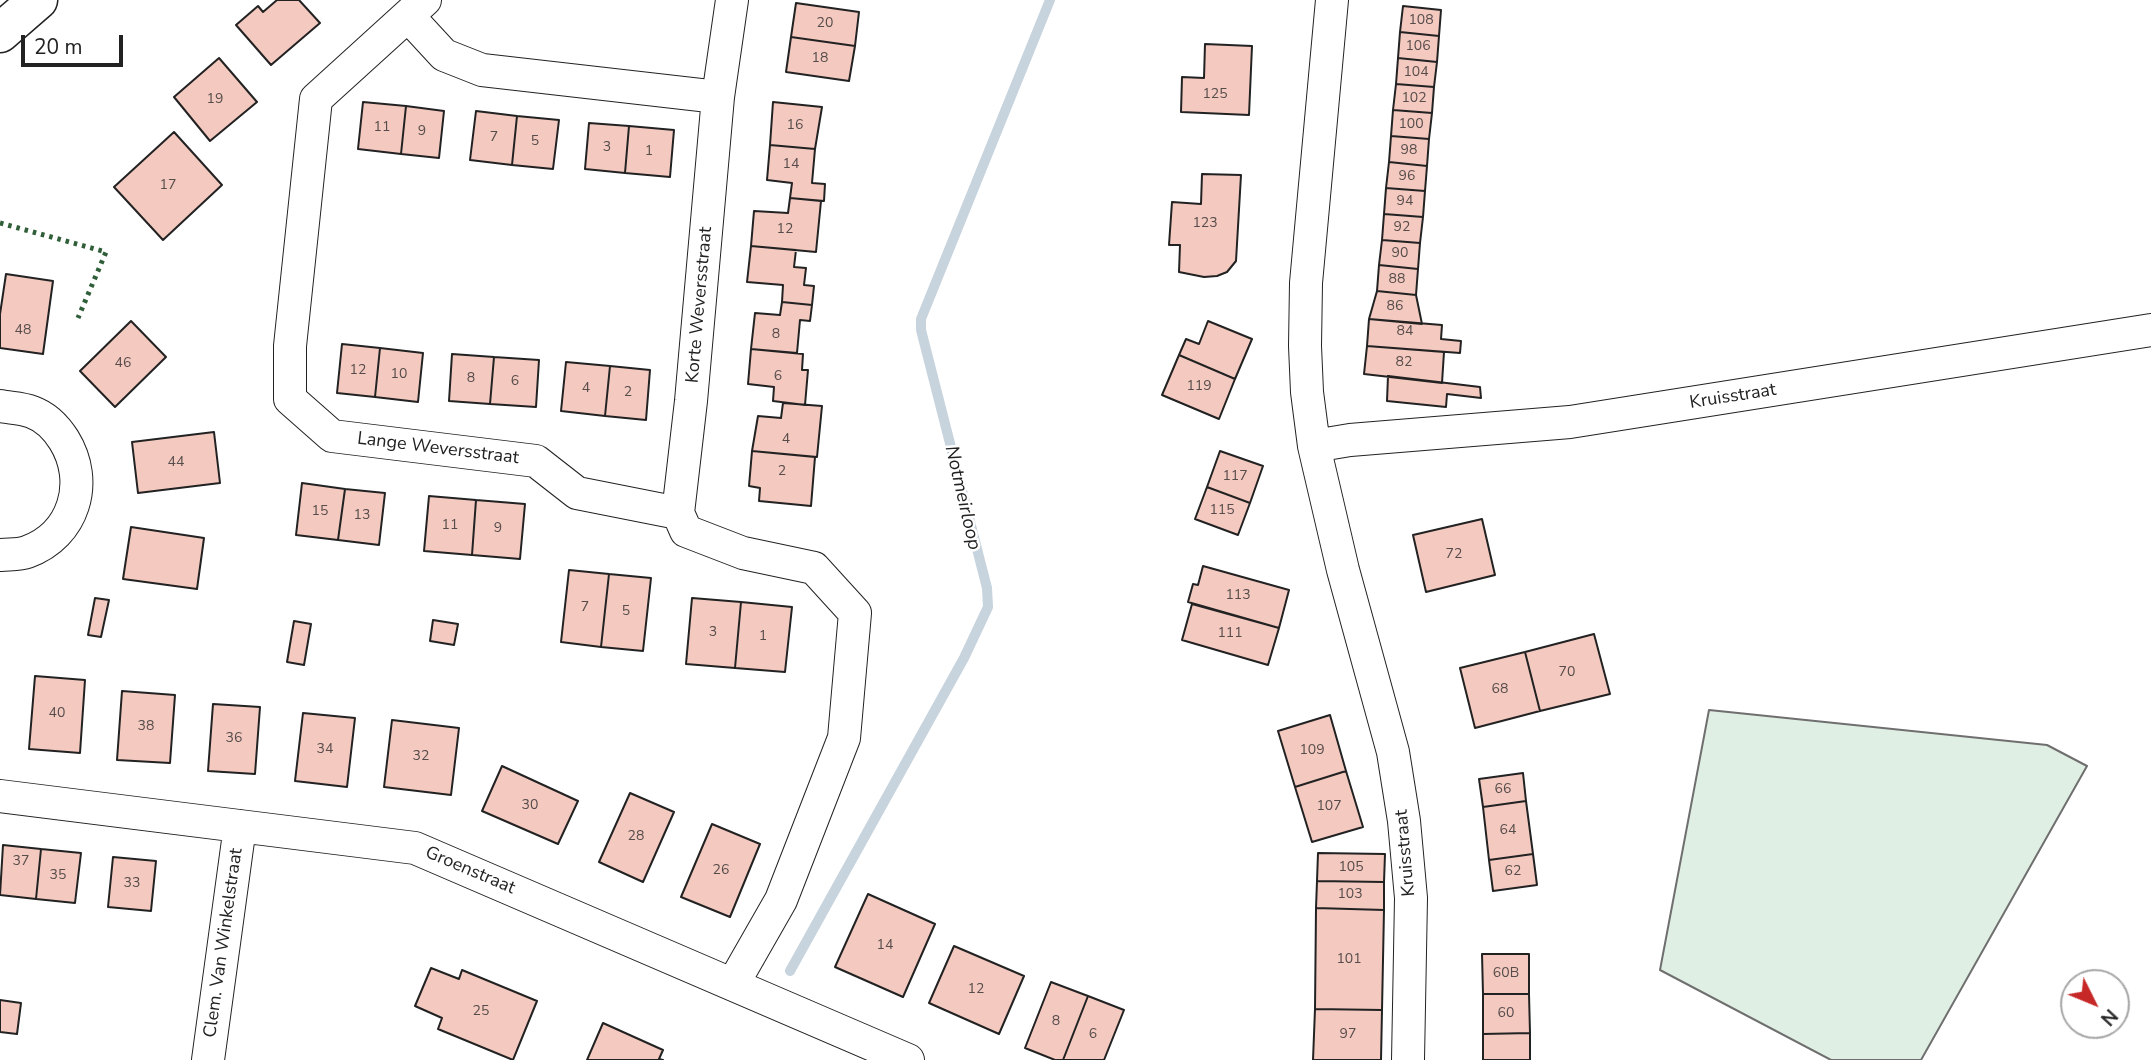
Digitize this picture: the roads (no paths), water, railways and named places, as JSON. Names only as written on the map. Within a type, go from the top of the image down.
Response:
[{"type":"street","points":[[0,33],[37,0]]},
{"type":"street","name":"Korte Weversstraat","points":[[678,513],[691,401],[718,97],[732,0]]},
{"type":"street","name":"Kruisstraat","points":[[1332,0],[1307,283],[1306,358],[1314,446],[1343,570],[1393,752],[1404,821],[1411,898],[1408,1060]]},
{"type":"street","points":[[417,8],[444,55],[481,70],[718,97]]},
{"type":"street","name":"Lange Weversstraat","points":[[417,8],[316,99],[290,346],[290,399],[332,436],[536,461],[576,493],[678,513]]},
{"type":"street","name":"Kruisstraat","points":[[1314,446],[1350,440],[1570,422],[2151,330]]},
{"type":"street","points":[[0,406],[33,412],[56,428],[73,454],[77,473],[75,502],[65,523],[44,544],[25,553],[0,555]]},
{"type":"street","points":[[678,513],[686,531],[743,553],[814,568],[855,613],[844,738],[781,900],[733,984]]},
{"type":"street","name":"Groenstraat","points":[[0,796],[415,848],[908,1060]]},
{"type":"street","name":"Clem. Van Winkelstraat","points":[[208,1060],[240,826]]},
{"type":"waterway","name":"Notmeirloop","points":[[790,971],[964,658],[988,607],[987,588],[921,330],[921,319],[1050,0]]}]
